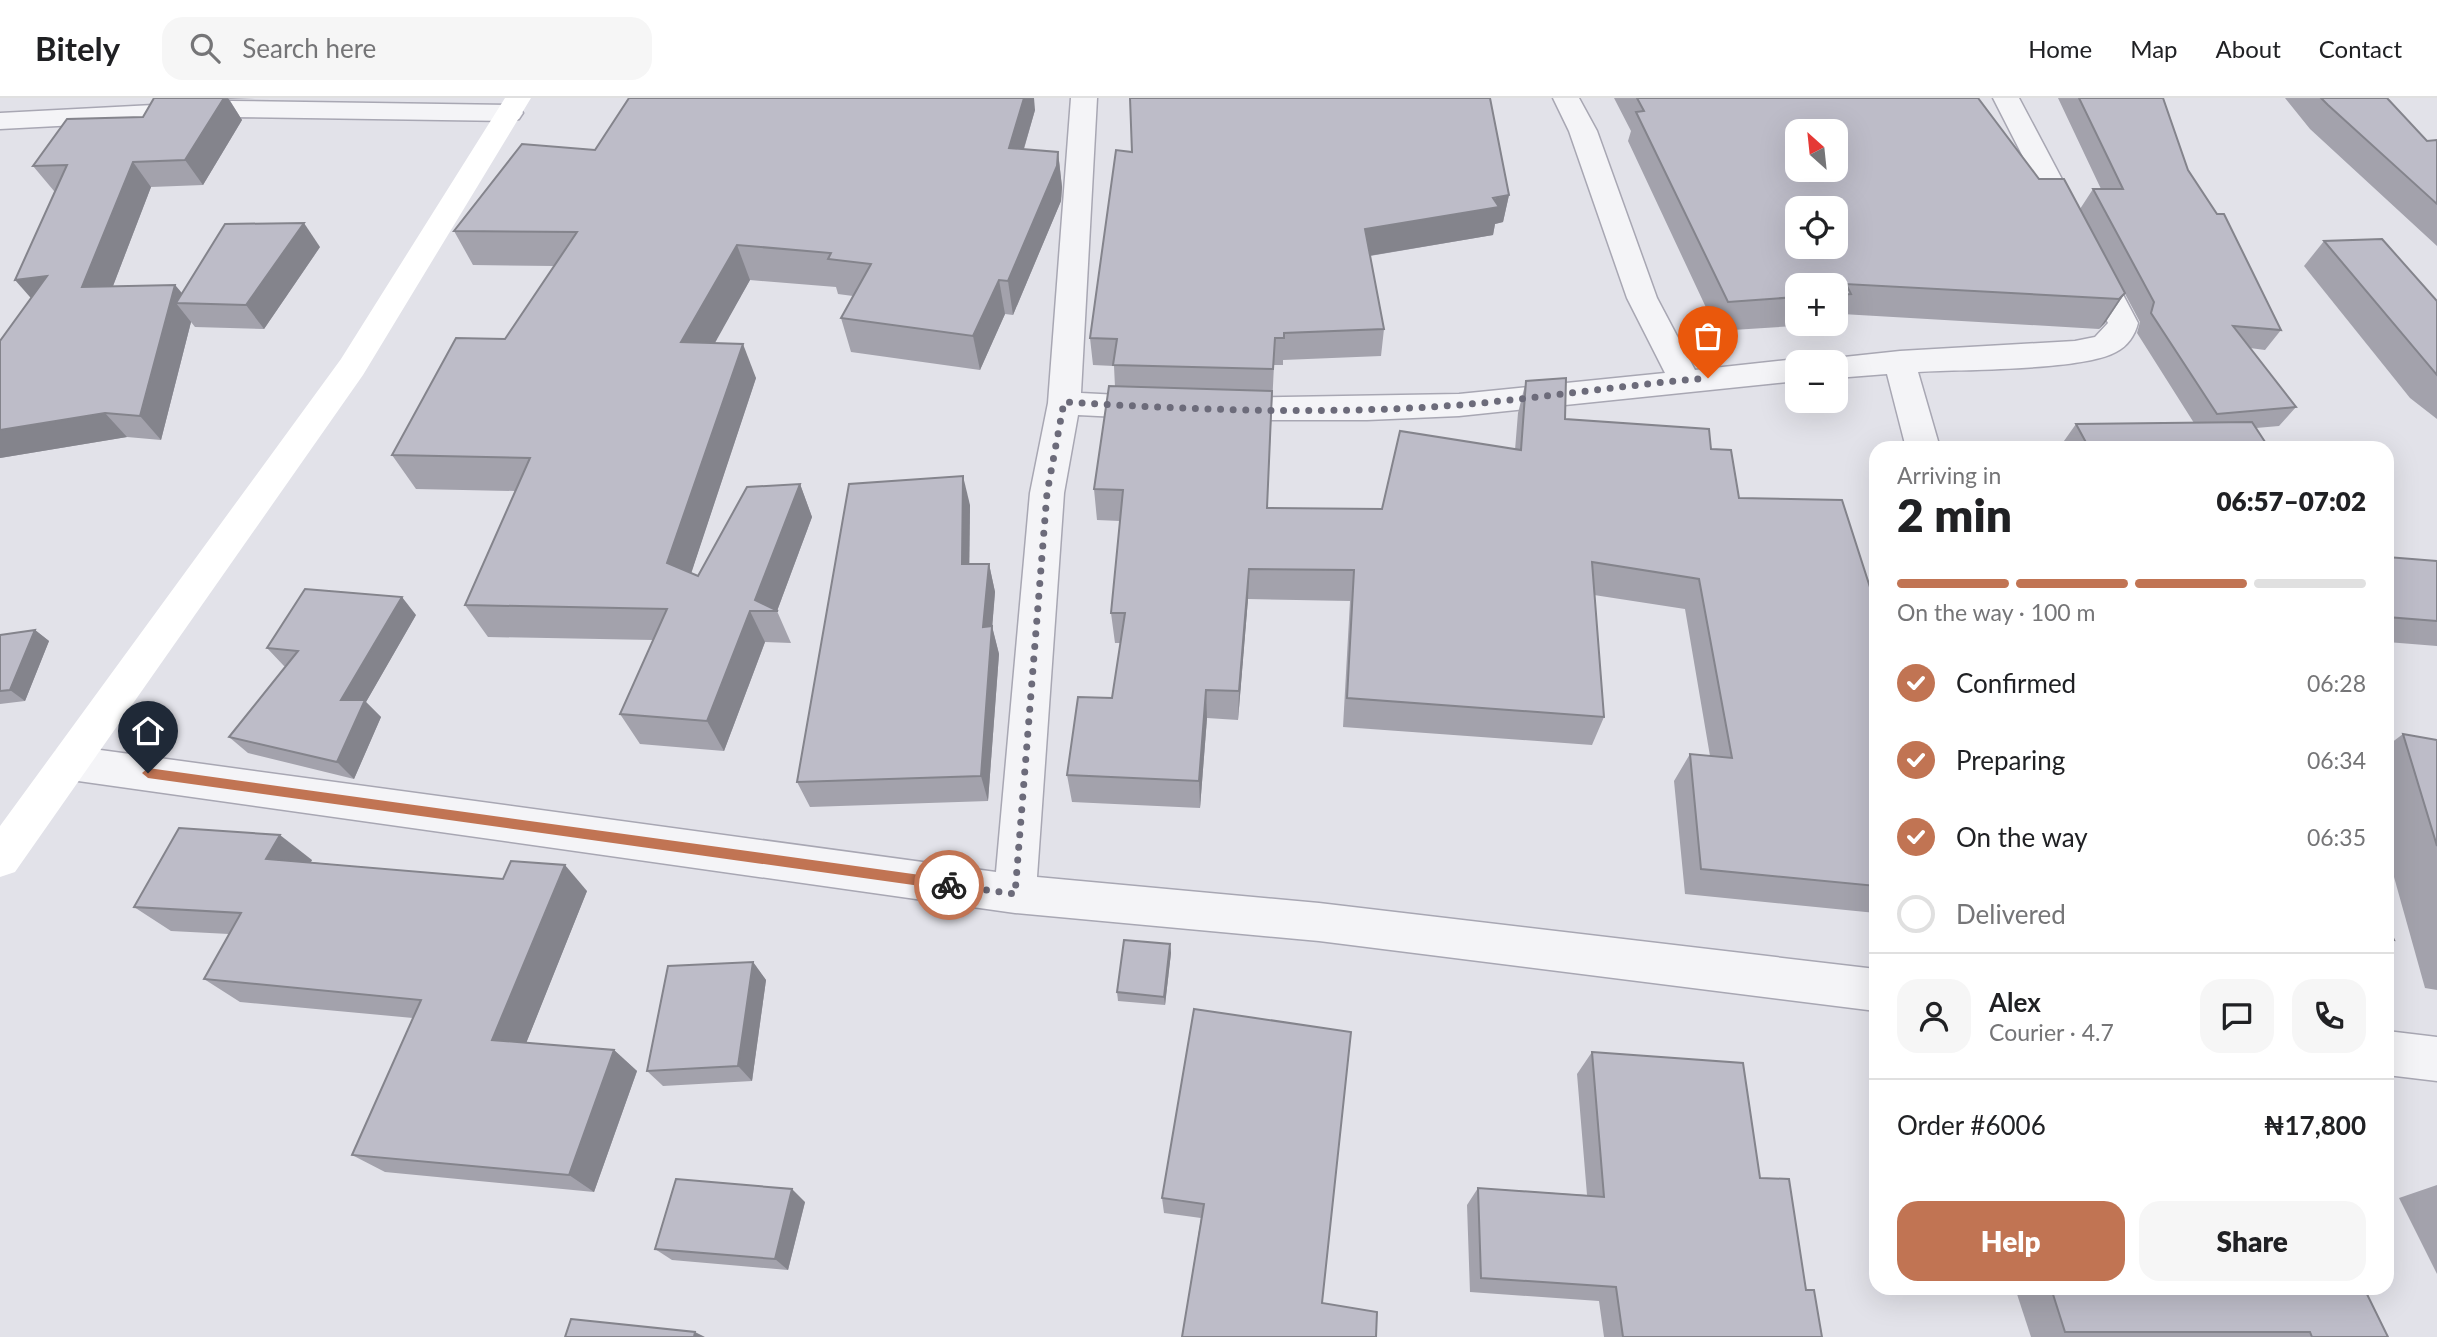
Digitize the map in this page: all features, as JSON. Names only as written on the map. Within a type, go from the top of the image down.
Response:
[{"type":"main road","points":[[0,859],[352,367],[514,105]]},
{"type":"street","points":[[1015,894],[1047,493],[1064,402],[1084,98]]},
{"type":"street","points":[[1566,98],[1583,131],[1642,298],[1685,380]]},
{"type":"street","points":[[1848,366],[2075,352],[2105,345],[2120,333],[2123,323],[2006,98]]},
{"type":"street","points":[[0,121],[230,109],[514,105]]},
{"type":"street","points":[[1900,362],[1921,441]]},
{"type":"street","points":[[1064,402],[1191,410],[1367,409],[1459,405],[1785,371]]},
{"type":"street","points":[[71,763],[1015,894],[1320,922],[1869,989]]},
{"type":"street","points":[[2394,1054],[2437,1059]]},
{"type":"building","points":[[154,98],[224,98],[185,160],[133,162],[82,287],[175,285],[140,416],[105,413],[0,430],[0,341],[47,276],[15,280],[67,165],[33,166],[67,119],[143,117]]},
{"type":"building","points":[[629,98],[1024,98],[1009,148],[1058,152],[1057,166],[1008,281],[999,280],[973,336],[841,318],[871,264],[828,259],[831,253],[737,245],[681,342],[743,344],[667,563],[698,576],[747,487],[800,484],[755,600],[778,611],[750,611],[707,721],[620,714],[667,609],[465,605],[530,458],[392,455],[456,338],[505,339],[577,232],[454,231],[522,144],[595,150]]},
{"type":"building","points":[[1130,98],[1490,98],[1509,195],[1493,198],[1499,207],[1365,229],[1384,329],[1284,333],[1284,338],[1275,338],[1273,369],[1113,365],[1117,339],[1090,338],[1116,150],[1132,152]]},
{"type":"building","points":[[1637,98],[1978,98],[2039,179],[2064,179],[2125,293],[2119,299],[1848,284],[1848,273],[1785,273],[1785,298],[1728,302],[1636,112],[1644,111]]},
{"type":"building","points":[[2079,98],[2163,98],[2188,170],[2217,214],[2224,214],[2281,330],[2233,326],[2296,407],[2217,414],[2151,313],[2154,302],[2093,189],[2123,189]]},
{"type":"building","points":[[2321,98],[2387,98],[2427,141],[2437,140],[2437,204],[2328,105]]},
{"type":"building","points":[[304,223],[246,305],[176,303],[225,224]]},
{"type":"building","points":[[2382,239],[2437,301],[2437,375],[2324,241]]},
{"type":"building","points":[[1566,378],[1565,419],[1709,429],[1711,449],[1731,450],[1739,498],[1842,500],[1869,584],[1869,885],[1701,869],[1690,754],[1732,758],[1699,579],[1592,562],[1604,717],[1347,698],[1354,570],[1249,569],[1239,691],[1206,690],[1199,781],[1067,775],[1078,697],[1112,698],[1125,613],[1111,613],[1123,490],[1094,489],[1109,386],[1272,391],[1267,508],[1382,509],[1400,431],[1521,450],[1526,381]]},
{"type":"building","points":[[2252,422],[2264,441],[2085,441],[2076,424]]},
{"type":"building","points":[[963,476],[962,564],[989,564],[983,627],[992,626],[981,776],[797,782],[849,484]]},
{"type":"building","points":[[2394,558],[2437,561],[2437,621],[2394,618]]},
{"type":"building","points":[[305,589],[402,597],[341,700],[365,700],[337,762],[229,737],[298,651],[267,648]]},
{"type":"building","points":[[35,630],[10,690],[0,691],[0,635]]},
{"type":"building","points":[[2403,734],[2437,740],[2437,846]]},
{"type":"building","points":[[179,828],[280,835],[266,859],[503,879],[511,861],[565,865],[492,1040],[614,1050],[569,1175],[352,1155],[421,1000],[204,979],[241,913],[134,907]]},
{"type":"building","points":[[1124,940],[1170,944],[1164,997],[1117,992]]},
{"type":"building","points":[[753,962],[738,1066],[647,1071],[668,966]]},
{"type":"building","points":[[1194,1009],[1351,1032],[1322,1303],[1377,1312],[1376,1337],[1182,1337],[1204,1204],[1162,1198]]},
{"type":"building","points":[[1592,1052],[1743,1063],[1760,1178],[1789,1179],[1806,1290],[1814,1290],[1822,1337],[1623,1337],[1616,1287],[1481,1278],[1478,1188],[1604,1197]]},
{"type":"building","points":[[676,1179],[792,1189],[775,1259],[655,1249]]},
{"type":"building","points":[[2053,1295],[2367,1295],[2388,1337],[2312,1337],[2310,1332],[2065,1332]]},
{"type":"building","points":[[571,1319],[695,1332],[694,1337],[565,1337]]},
{"type":"way so far","points":[[949,885],[1015,894],[1038,638],[1047,493],[1064,402],[1191,410],[1367,409],[1459,405],[1708,378]]},
{"type":"route","points":[[148,773],[949,885]]}]
